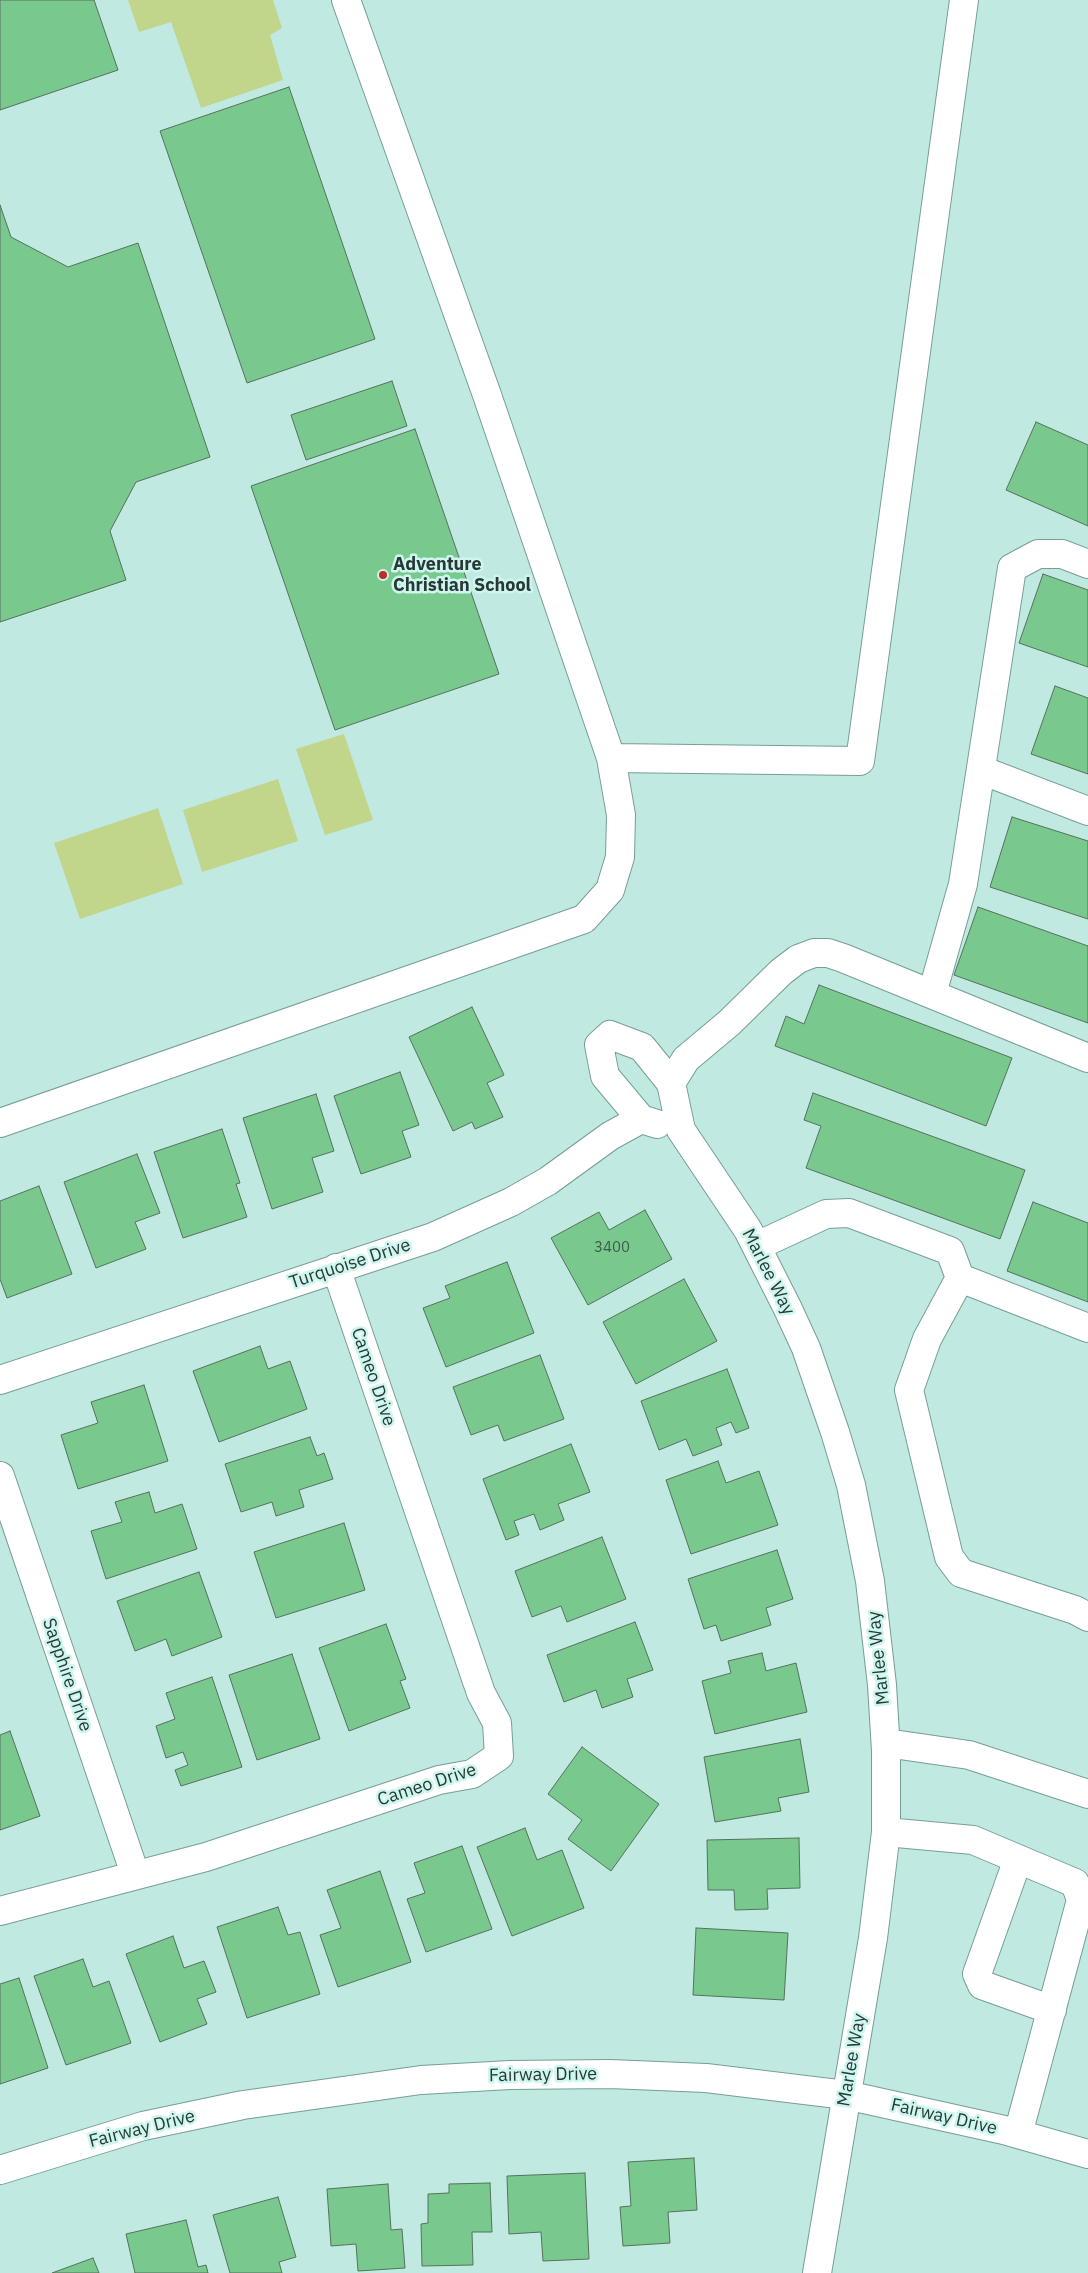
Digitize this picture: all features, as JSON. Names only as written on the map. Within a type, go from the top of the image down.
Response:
[{"type":"street","points":[[0,1122],[584,919],[610,890],[620,857],[621,815],[611,758],[487,395],[346,0]]},
{"type":"street","points":[[611,758],[860,761],[964,0]]},
{"type":"street","points":[[932,994],[963,884],[1012,568],[1038,554],[1062,554],[1088,564]]},
{"type":"street","points":[[981,770],[1088,811]]},
{"type":"street","points":[[681,1130],[641,1119],[605,1076],[599,1045],[610,1036],[642,1047],[671,1083],[686,1059],[729,1023],[781,972],[798,959],[814,953],[835,956],[1088,1058]]},
{"type":"street","name":"Marlee Way","points":[[671,1083],[681,1130],[723,1190],[757,1246],[806,1348],[851,1485],[870,1581],[882,1685],[886,1743],[886,1832],[873,1938],[817,2273]]},
{"type":"street","name":"Turquoise Drive","points":[[0,1380],[433,1236],[511,1202],[548,1181],[610,1136],[641,1119]]},
{"type":"street","points":[[757,1246],[826,1214],[849,1213],[950,1251],[960,1278],[928,1339],[909,1390],[949,1557],[961,1573],[1075,1610],[1088,1617]]},
{"type":"street","name":"Cameo Drive","points":[[0,1911],[242,1845],[439,1780],[472,1774],[499,1756],[497,1723],[481,1693],[336,1268]]},
{"type":"street","points":[[960,1278],[1088,1328]]},
{"type":"street","name":"Sapphire Drive","points":[[0,1476],[135,1874]]},
{"type":"street","points":[[886,1743],[969,1754],[1088,1794]]},
{"type":"street","points":[[886,1832],[973,1840],[1075,1883],[1081,1900],[1018,2134]]},
{"type":"street","points":[[1018,1859],[977,1974],[982,1985],[1052,2010]]},
{"type":"street","name":"Fairway Drive","points":[[0,2170],[143,2126],[243,2105],[421,2080],[510,2075],[610,2074],[706,2078],[846,2095],[1018,2134],[1088,2154]]},
{"type":"green space","points":[[128,0],[273,0],[282,28],[270,35],[283,80],[201,108],[171,22],[139,32]]},
{"type":"green space","points":[[344,734],[373,820],[325,835],[296,749]]},
{"type":"green space","points":[[278,779],[298,841],[202,872],[183,810]]},
{"type":"green space","points":[[158,808],[183,884],[80,919],[54,843]]},
{"type":"building","points":[[0,0],[94,0],[118,70],[0,110]]},
{"type":"building","points":[[289,87],[375,339],[247,383],[160,131]]},
{"type":"building","points":[[0,205],[11,237],[68,267],[138,243],[210,457],[136,482],[110,531],[126,580],[0,622]]},
{"type":"building","points":[[392,381],[407,426],[306,460],[291,415]]},
{"type":"building","points":[[1036,422],[1088,445],[1088,526],[1006,490]]},
{"type":"building","points":[[415,429],[499,674],[335,730],[251,486]]},
{"type":"building","points":[[1043,574],[1088,590],[1088,667],[1019,643]]},
{"type":"building","points":[[1055,686],[1088,698],[1088,774],[1031,754]]},
{"type":"building","points":[[1012,817],[1088,841],[1088,919],[990,887]]},
{"type":"building","points":[[978,907],[1088,946],[1088,1023],[954,975]]},
{"type":"building","points":[[819,985],[1012,1058],[986,1126],[775,1046],[786,1016],[804,1024]]},
{"type":"building","points":[[472,1007],[504,1075],[487,1083],[503,1117],[475,1129],[472,1122],[453,1131],[409,1037]]},
{"type":"building","points":[[400,1072],[419,1125],[402,1131],[411,1157],[361,1174],[334,1096]]},
{"type":"building","points":[[813,1093],[1025,1170],[1000,1239],[806,1168],[821,1126],[804,1120]]},
{"type":"building","points":[[316,1094],[334,1151],[312,1158],[323,1192],[272,1209],[243,1118]]},
{"type":"building","points":[[222,1129],[240,1183],[236,1184],[247,1217],[183,1238],[154,1152]]},
{"type":"building","points":[[137,1154],[160,1213],[135,1222],[146,1249],[96,1268],[64,1182]]},
{"type":"building","points":[[39,1186],[72,1274],[7,1298],[0,1279],[0,1201]]},
{"type":"building","points":[[1033,1202],[1088,1223],[1088,1302],[1007,1271]]},
{"type":"building","points":[[645,1210],[672,1259],[588,1305],[551,1238],[599,1212],[609,1230]]},
{"type":"building","points":[[507,1262],[534,1333],[446,1367],[423,1308],[450,1298],[445,1286]]},
{"type":"building","points":[[684,1279],[717,1341],[636,1384],[603,1322]]},
{"type":"building","points":[[260,1346],[268,1369],[290,1361],[307,1409],[219,1442],[193,1371]]},
{"type":"building","points":[[540,1355],[564,1419],[504,1441],[498,1425],[471,1435],[453,1387]]},
{"type":"building","points":[[727,1369],[749,1428],[736,1433],[731,1422],[716,1428],[722,1445],[693,1456],[686,1439],[659,1450],[641,1401]]},
{"type":"building","points":[[144,1385],[168,1461],[78,1489],[61,1435],[98,1423],[91,1402]]},
{"type":"building","points":[[310,1437],[317,1456],[324,1453],[333,1479],[299,1490],[304,1507],[276,1516],[272,1502],[241,1512],[225,1464]]},
{"type":"building","points":[[571,1444],[590,1492],[558,1504],[564,1520],[540,1530],[534,1514],[514,1521],[519,1535],[506,1540],[483,1479]]},
{"type":"building","points":[[718,1461],[726,1483],[759,1471],[778,1525],[691,1554],[666,1480]]},
{"type":"building","points":[[149,1492],[155,1513],[182,1504],[197,1549],[106,1579],[91,1531],[122,1522],[115,1502]]},
{"type":"building","points":[[344,1523],[365,1590],[276,1618],[254,1552]]},
{"type":"building","points":[[602,1537],[626,1599],[567,1622],[561,1606],[532,1617],[515,1571]]},
{"type":"building","points":[[777,1550],[793,1599],[766,1608],[771,1625],[721,1641],[716,1625],[704,1629],[688,1579]]},
{"type":"building","points":[[199,1572],[222,1637],[172,1656],[166,1639],[135,1651],[117,1601]]},
{"type":"building","points":[[635,1622],[653,1670],[627,1679],[633,1697],[602,1708],[596,1690],[564,1702],[547,1655]]},
{"type":"building","points":[[386,1624],[406,1679],[400,1681],[410,1708],[349,1731],[319,1648]]},
{"type":"building","points":[[762,1653],[766,1671],[796,1663],[807,1712],[715,1734],[702,1681],[731,1673],[728,1661]]},
{"type":"building","points":[[292,1654],[320,1739],[257,1760],[229,1675]]},
{"type":"building","points":[[212,1677],[242,1767],[181,1786],[175,1770],[188,1765],[183,1752],[166,1758],[156,1726],[175,1719],[166,1693]]},
{"type":"building","points":[[10,1731],[40,1816],[0,1830],[0,1735]]},
{"type":"building","points":[[800,1739],[809,1792],[778,1798],[781,1811],[715,1822],[704,1757]]},
{"type":"building","points":[[582,1747],[659,1804],[611,1871],[568,1839],[582,1820],[548,1794]]},
{"type":"building","points":[[525,1828],[537,1860],[562,1850],[584,1908],[512,1936],[477,1847]]},
{"type":"building","points":[[799,1838],[800,1888],[767,1889],[768,1909],[735,1910],[734,1890],[708,1890],[707,1840]]},
{"type":"building","points":[[462,1846],[492,1929],[426,1952],[407,1899],[425,1893],[414,1863]]},
{"type":"building","points":[[380,1871],[411,1962],[338,1987],[320,1935],[341,1928],[327,1890]]},
{"type":"building","points":[[278,1907],[288,1935],[300,1932],[320,1994],[247,2018],[217,1927]]},
{"type":"building","points":[[696,1928],[788,1933],[784,2000],[693,1995]]},
{"type":"building","points":[[173,1936],[184,1968],[204,1961],[216,1992],[197,1999],[207,2024],[160,2042],[126,1954]]},
{"type":"building","points":[[83,1959],[93,1987],[109,1981],[131,2043],[66,2065],[34,1976]]},
{"type":"building","points":[[19,1978],[48,2068],[0,2084],[0,1984]]},
{"type":"building","points":[[694,2158],[697,2210],[668,2212],[670,2243],[623,2246],[620,2207],[631,2206],[628,2162]]},
{"type":"building","points":[[585,2173],[589,2259],[543,2261],[541,2232],[509,2234],[507,2176]]},
{"type":"building","points":[[490,2183],[492,2232],[472,2232],[473,2265],[422,2266],[421,2224],[428,2223],[428,2194],[449,2193],[449,2184]]},
{"type":"building","points":[[388,2184],[391,2230],[402,2229],[405,2268],[358,2271],[356,2244],[331,2246],[327,2189]]},
{"type":"building","points":[[278,2197],[296,2257],[279,2262],[282,2273],[230,2273],[213,2215]]},
{"type":"building","points":[[186,2220],[198,2267],[206,2265],[208,2273],[135,2273],[126,2234]]},
{"type":"building","points":[[93,2258],[99,2273],[52,2273]]},
{"type":"place","name":"Adventure Christian School","points":[[383,575]]}]
